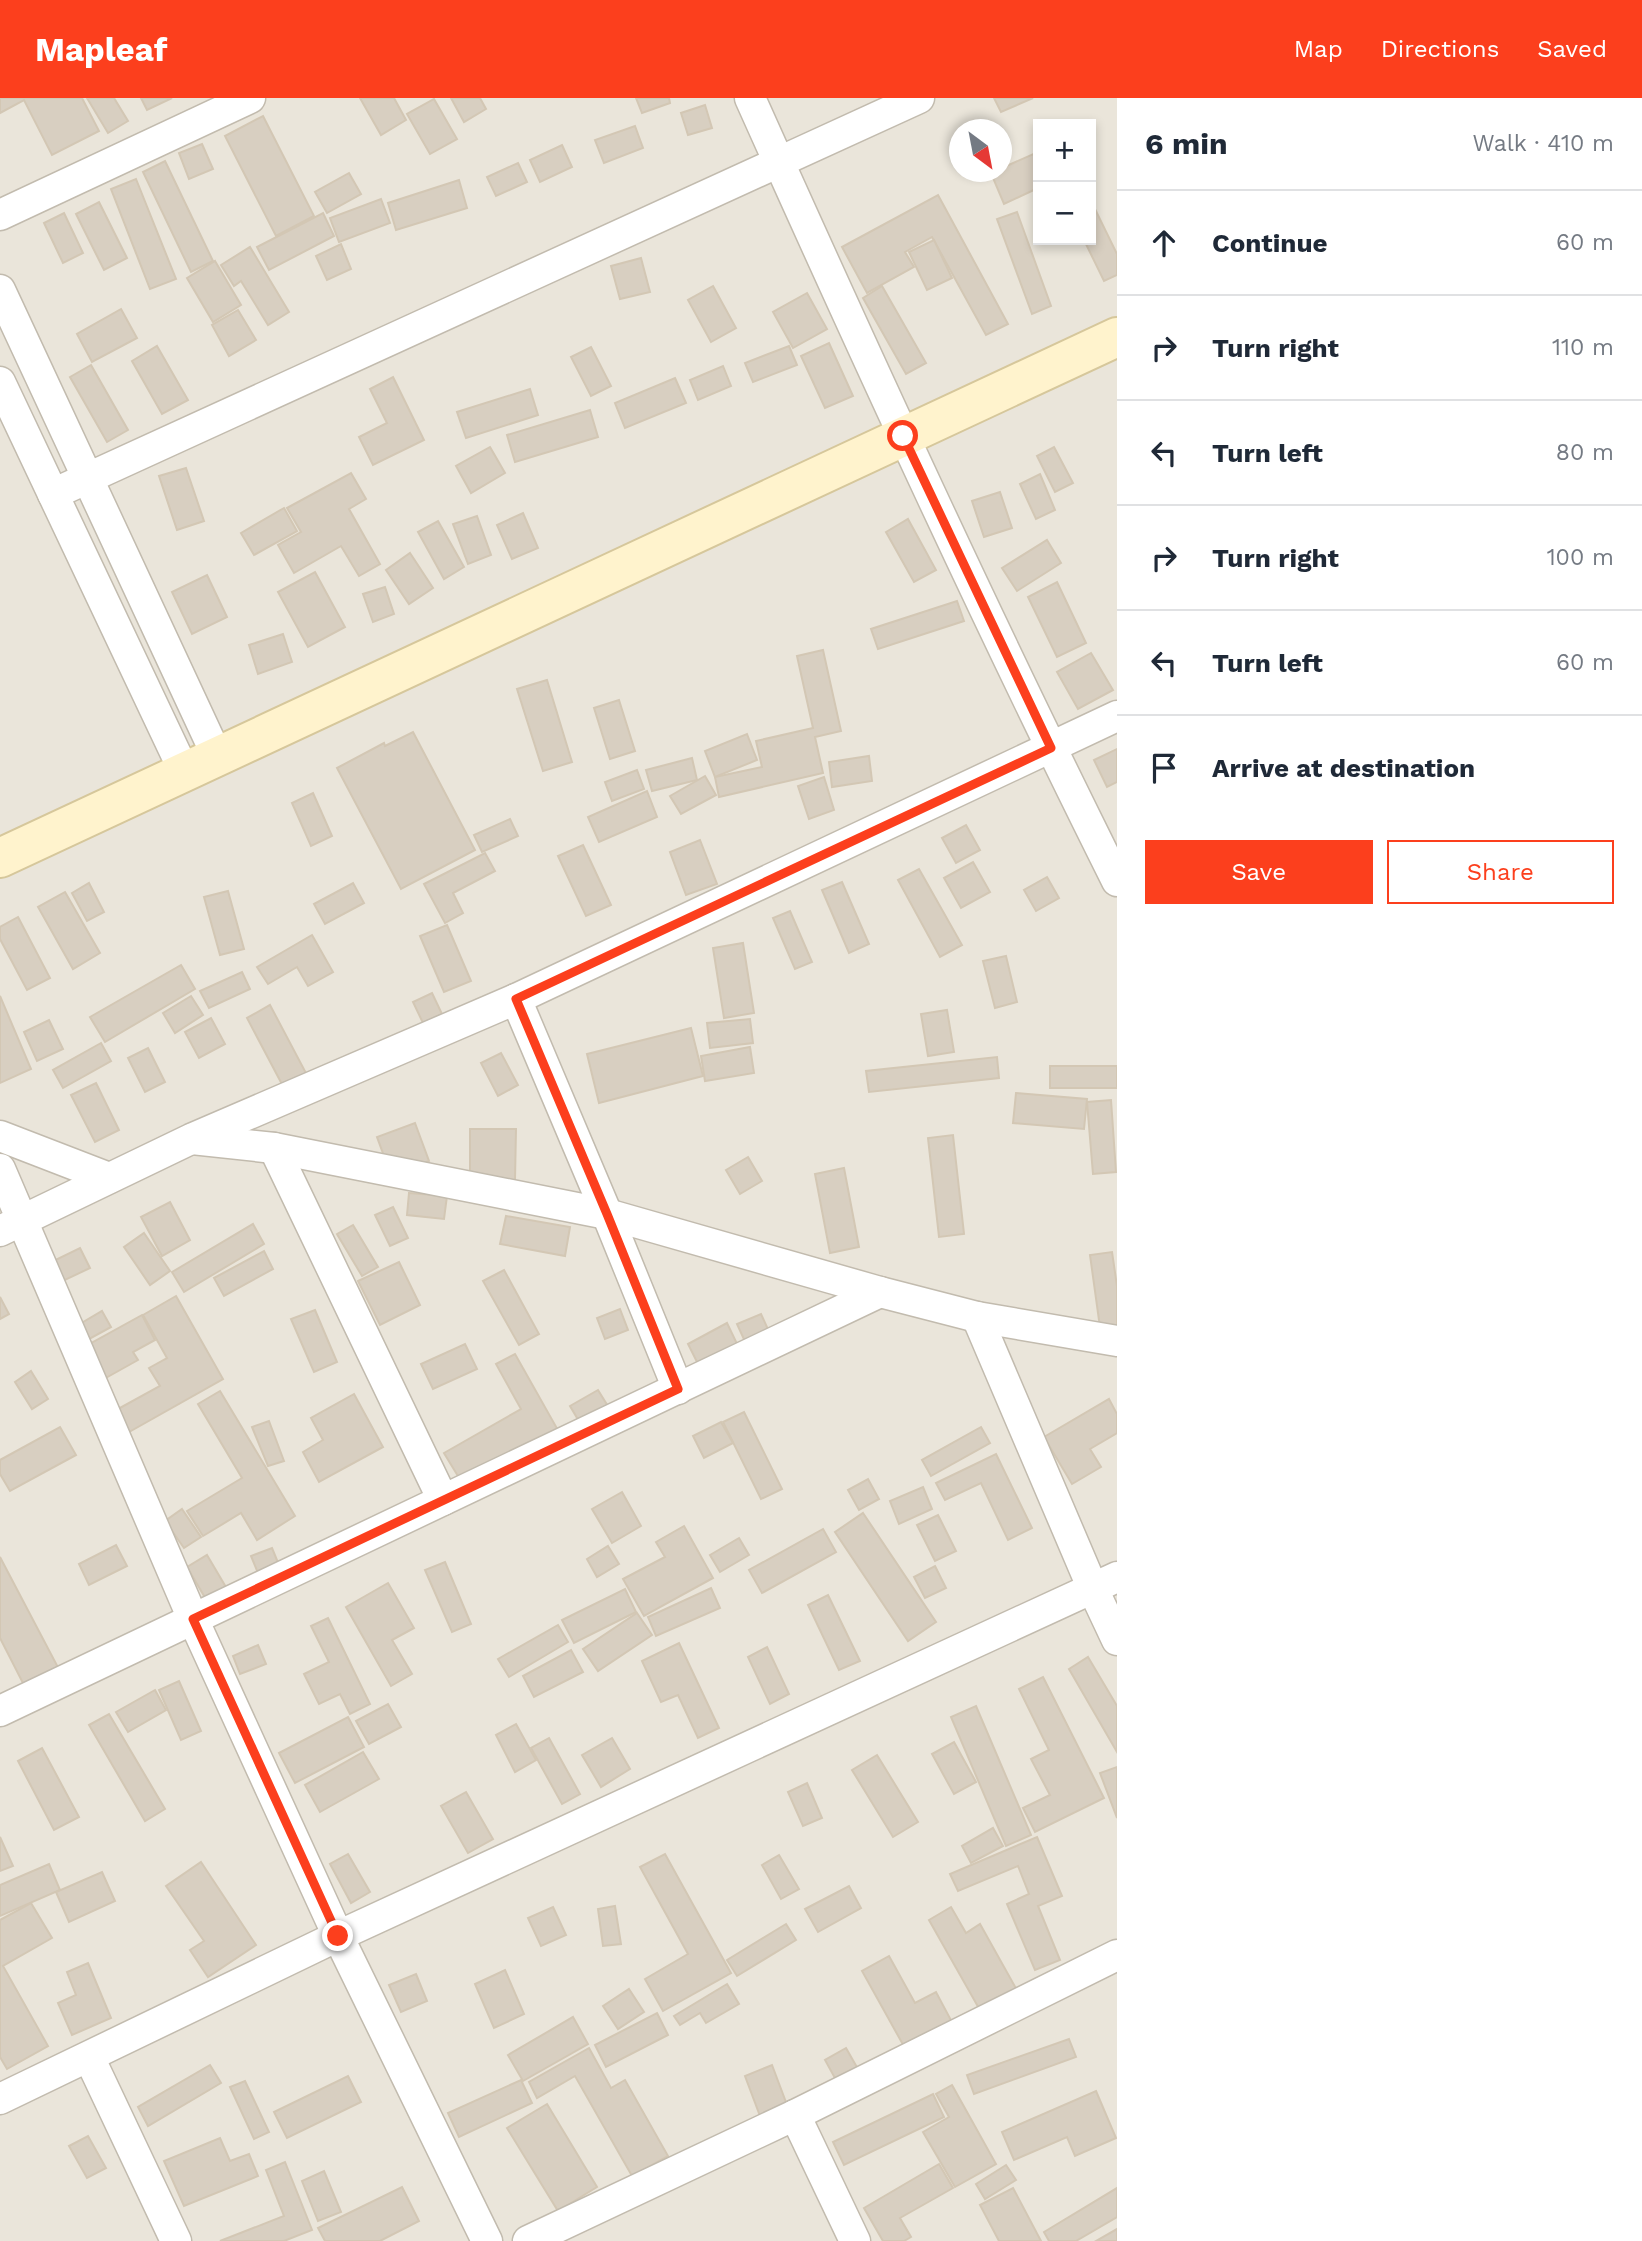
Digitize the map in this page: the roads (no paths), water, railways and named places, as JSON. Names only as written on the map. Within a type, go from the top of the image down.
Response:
[{"type":"street","points":[[0,215],[250,98]]},
{"type":"street","points":[[750,98],[903,436],[1117,881]]},
{"type":"street","points":[[53,494],[919,98]]},
{"type":"street","points":[[0,290],[88,478],[201,763]]},
{"type":"street","points":[[0,858],[1117,337]]},
{"type":"street","points":[[0,382],[53,494],[201,763]]},
{"type":"street","points":[[11,1225],[191,1139],[516,999],[1117,716]]},
{"type":"street","points":[[516,999],[678,1389]]},
{"type":"street","points":[[0,1136],[108,1178]]},
{"type":"street","points":[[191,1139],[274,1148],[607,1214],[880,1293],[977,1317],[1117,1341]]},
{"type":"street","points":[[274,1148],[443,1500]]},
{"type":"street","points":[[0,1169],[11,1225],[338,1936],[487,2241]]},
{"type":"street","points":[[0,1711],[880,1293]]},
{"type":"street","points":[[977,1317],[1105,1583],[1117,1640]]},
{"type":"street","points":[[0,2099],[338,1936],[1105,1583]]},
{"type":"street","points":[[528,2241],[795,2115],[1117,1955]]},
{"type":"street","points":[[89,2057],[176,2241]]},
{"type":"street","points":[[795,2115],[855,2241]]}]
